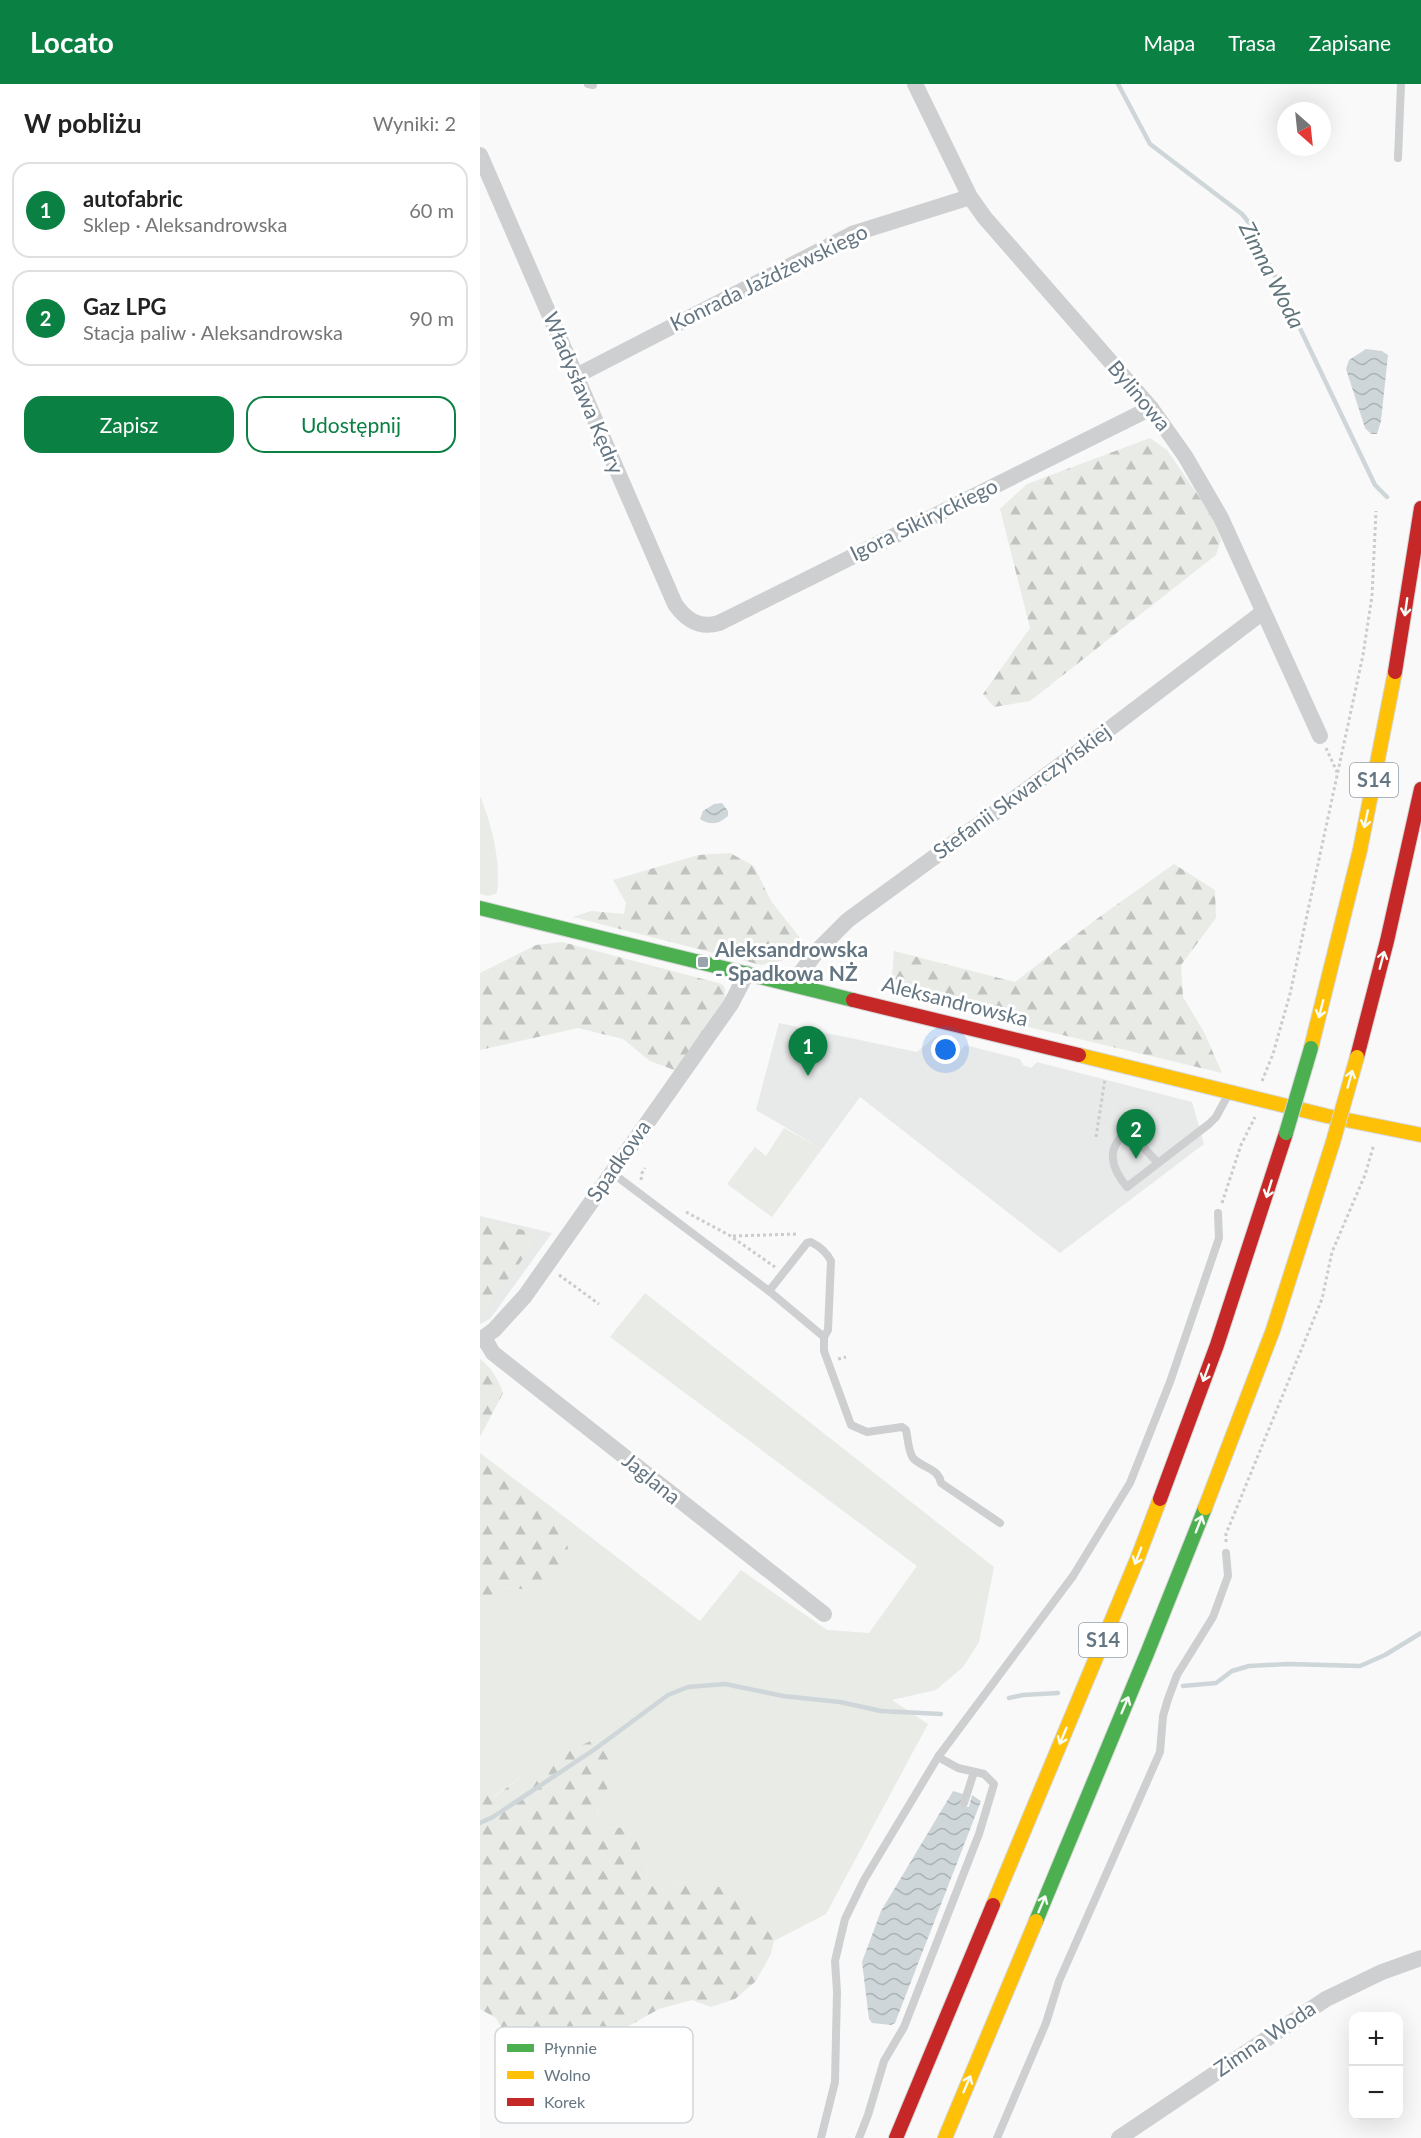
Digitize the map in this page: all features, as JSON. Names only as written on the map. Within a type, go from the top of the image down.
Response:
[{"type":"main road","name":"S14","points":[[896,2138],[1138,1557],[1217,1345],[1286,1133],[1311,1048],[1370,802],[1403,630],[1421,508]]},
{"type":"main road","name":"S14","points":[[945,2138],[1183,1567],[1263,1355],[1333,1142],[1357,1058],[1387,941],[1421,789]]},
{"type":"main road","name":"Aleksandrowska","points":[[480,908],[1259,1100],[1378,1128],[1421,1135]]},
{"type":"street","name":"Bylinowa","points":[[915,84],[970,196],[994,230],[1151,408],[1185,456],[1221,518],[1320,736]]},
{"type":"street","name":"Władysława Kędry","points":[[480,155],[675,604],[684,616],[696,624]]},
{"type":"street","name":"Konrada Jażdżewskiego","points":[[576,376],[852,234],[970,196]]},
{"type":"street","name":"Igora Sikiryckiego","points":[[696,624],[719,622],[1151,408]]},
{"type":"street","name":"Stefanii Skwarczyńskiej","points":[[792,984],[819,949],[848,920],[1100,736],[1263,612]]},
{"type":"street","name":"Spadkowa","points":[[482,1339],[494,1330],[525,1296],[730,1004],[747,973]]},
{"type":"street","name":"Jaglana","points":[[482,1339],[493,1353],[824,1614]]},
{"type":"street","name":"Zimna Woda","points":[[1119,2138],[1326,1999],[1382,1972],[1421,1958]]},
{"type":"lane","points":[[588,84],[593,85]]},
{"type":"lane","points":[[1398,158],[1401,84]]},
{"type":"lane","points":[[1158,1163],[1128,1131],[1115,1145],[1113,1158],[1116,1173],[1127,1187],[1158,1163],[1216,1118],[1230,1092]]},
{"type":"lane","points":[[611,1172],[769,1291],[824,1337]]},
{"type":"lane","points":[[821,2138],[835,2082],[837,1992],[835,1961],[845,1919],[864,1880],[938,1757],[1073,1576],[1130,1483],[1170,1382],[1219,1238],[1218,1213]]},
{"type":"lane","points":[[769,1291],[807,1243],[815,1244],[828,1255],[831,1261],[828,1330],[824,1337],[824,1352],[852,1425],[867,1432],[902,1427],[906,1430],[914,1460],[937,1474],[941,1483],[1000,1523]]},
{"type":"lane","points":[[997,2138],[1046,2023],[1059,1981],[1160,1752],[1163,1716],[1177,1675],[1213,1617],[1227,1576],[1226,1553]]},
{"type":"lane","points":[[859,2138],[884,2061],[904,2027],[979,1834],[994,1784],[984,1774],[958,1768],[938,1757]]},
{"type":"lane","points":[[964,1803],[974,1772]]},
{"type":"path","points":[[1218,1213],[1259,1100],[1290,994],[1369,622],[1376,511]]},
{"type":"path","points":[[1320,736],[1338,774]]},
{"type":"path","points":[[1096,1137],[1108,1062]]},
{"type":"path","points":[[1226,1553],[1226,1534],[1322,1299],[1332,1252],[1365,1175],[1378,1128]]},
{"type":"path","points":[[641,1183],[645,1168]]},
{"type":"path","points":[[683,1211],[731,1236],[783,1273]]},
{"type":"path","points":[[731,1236],[801,1234]]},
{"type":"path","points":[[546,1266],[599,1304]]},
{"type":"shaded area","points":[[779,1023],[917,1052],[935,1037],[945,1039],[949,1050],[960,1051],[965,1045],[1020,1059],[1023,1065],[1031,1068],[1037,1062],[1192,1102],[1204,1144],[1060,1253],[860,1097],[822,1149],[756,1110]]},
{"type":"shaded area","points":[[480,1216],[552,1233],[490,1319],[480,1324]]},
{"type":"green space","points":[[1150,438],[1167,450],[1211,514],[1221,540],[1216,555],[1030,701],[994,707],[983,694],[1030,628],[1000,509],[1027,484]]},
{"type":"green space","points":[[480,796],[492,831],[497,856],[497,893],[489,896],[480,894]]},
{"type":"green space","points":[[730,853],[754,866],[771,901],[804,943],[804,953],[761,965],[573,917],[591,911],[624,914],[626,903],[613,880],[698,855]]},
{"type":"green space","points":[[1174,864],[1215,890],[1216,918],[1181,965],[1183,997],[1204,1032],[1222,1073],[919,1001],[892,977],[894,951],[1015,982],[1098,918]]},
{"type":"green space","points":[[562,942],[722,984],[725,989],[725,1001],[677,1071],[650,1061],[623,1039],[578,1028],[480,1050],[480,973],[536,945]]},
{"type":"green space","points":[[784,1128],[822,1149],[772,1217],[727,1184],[755,1147],[766,1156]]},
{"type":"green space","points":[[480,1220],[541,1234],[480,1317]]},
{"type":"green space","points":[[645,1293],[994,1567],[979,1642],[963,1667],[936,1690],[892,1700],[928,1724],[826,1914],[774,1941],[759,1917],[689,1881],[659,1891],[646,1881],[647,1864],[623,1828],[608,1827],[597,1821],[598,1802],[610,1785],[535,1767],[493,1797],[480,1782],[480,1602],[506,1587],[535,1591],[567,1548],[558,1512],[700,1621],[741,1570],[827,1630],[869,1633],[917,1566],[610,1337]]},
{"type":"green space","points":[[480,1359],[494,1374],[503,1393],[480,1437]]},
{"type":"green space","points":[[480,1453],[558,1512],[568,1548],[560,1571],[535,1591],[506,1587],[480,1602]]},
{"type":"green space","points":[[597,1738],[610,1752],[616,1767],[610,1785],[598,1802],[597,1820],[608,1827],[623,1828],[637,1842],[647,1864],[646,1881],[659,1891],[689,1881],[730,1889],[759,1917],[774,1941],[771,1954],[756,1981],[735,1999],[711,2007],[692,2000],[659,2009],[627,2027],[501,2027],[496,2018],[480,2009],[480,1782],[494,1797],[535,1767]]},
{"type":"water","points":[[1366,349],[1382,351],[1388,355],[1381,421],[1377,434],[1371,434],[1365,428],[1346,369],[1349,360]]},
{"type":"water","points":[[722,803],[728,811],[725,819],[711,823],[700,819],[703,811],[714,804]]},
{"type":"water","points":[[953,1791],[963,1794],[960,1805],[969,1807],[972,1795],[981,1801],[895,2023],[891,2025],[872,2023],[869,2019],[862,1962],[881,1911]]},
{"type":"waterway","name":"Zimna Woda","points":[[1118,84],[1150,144],[1242,214],[1250,224],[1375,485],[1387,497]]},
{"type":"waterway","points":[[1183,1686],[1216,1683],[1232,1671],[1249,1666],[1288,1664],[1360,1666],[1385,1655],[1421,1633]]},
{"type":"waterway","points":[[480,1823],[493,1817],[595,1749],[668,1695],[688,1687],[725,1684],[783,1696],[840,1702],[881,1711],[941,1714]]},
{"type":"waterway","points":[[1009,1698],[1058,1693]]},
{"type":"traffic: fast","points":[[480,908],[853,1000]]},
{"type":"traffic: fast","points":[[1286,1133],[1311,1048]]},
{"type":"traffic: fast","points":[[1036,1921],[1205,1508]]},
{"type":"traffic: slow","points":[[1311,1048],[1360,850],[1395,672]]},
{"type":"traffic: slow","points":[[1079,1055],[1327,1116],[1421,1135]]},
{"type":"traffic: slow","points":[[1333,1142],[1357,1057]]},
{"type":"traffic: slow","points":[[1205,1508],[1273,1330],[1333,1142]]},
{"type":"traffic: slow","points":[[993,1905],[1160,1499]]},
{"type":"traffic: slow","points":[[945,2138],[1036,1921]]},
{"type":"traffic: jam","points":[[1395,672],[1421,508]]},
{"type":"traffic: jam","points":[[1357,1057],[1387,941],[1421,789]]},
{"type":"traffic: jam","points":[[853,1000],[1079,1055]]},
{"type":"traffic: jam","points":[[1160,1499],[1217,1345],[1286,1133]]},
{"type":"traffic: jam","points":[[896,2138],[993,1905]]},
{"type":"place","name":"Aleksandrowska - Spadkowa NŻ","points":[[703,962]]},
{"type":"place","name":"autofabric","points":[[808,1076]]},
{"type":"place","name":"Gaz LPG","points":[[1136,1159]]}]
